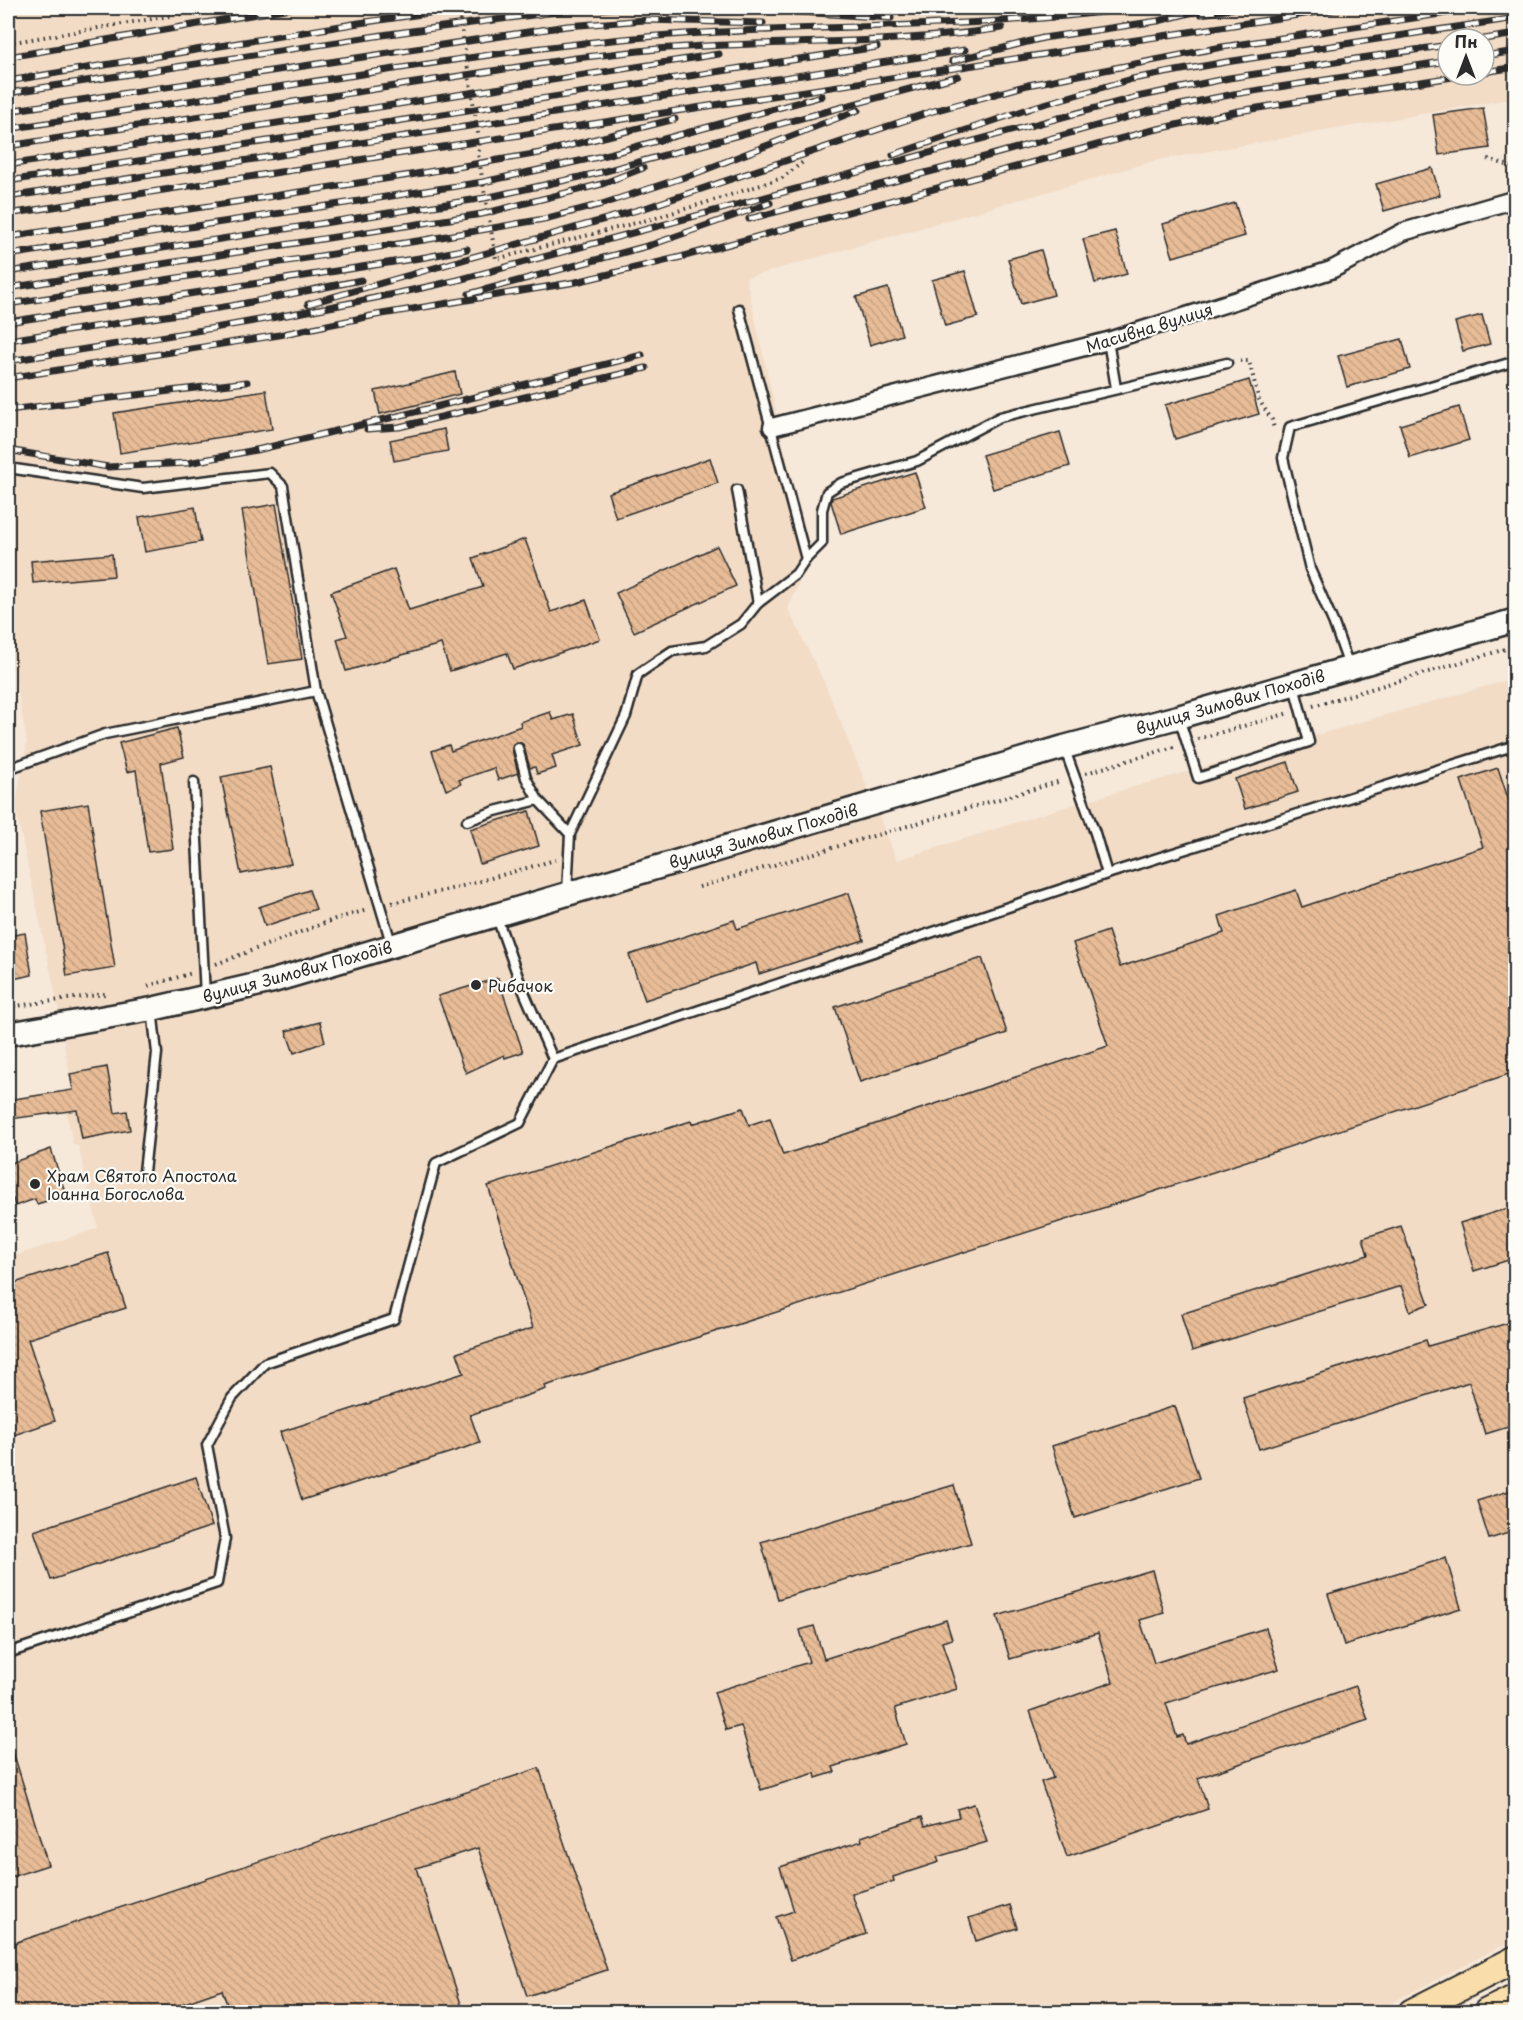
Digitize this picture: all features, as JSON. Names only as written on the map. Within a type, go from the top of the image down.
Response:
[{"type":"main road","name":"вулиця Зимових Походів","points":[[8,1034],[152,1009],[273,981],[567,892],[1064,747],[1178,717],[1293,682],[1515,620]]},
{"type":"main road","points":[[1412,2013],[1515,1959]]},
{"type":"main road","points":[[1487,2013],[1515,1998]]},
{"type":"street","name":"Масивна вулиця","points":[[772,427],[1108,341],[1331,270],[1403,231],[1515,199]]},
{"type":"lane","points":[[739,309],[806,559]]},
{"type":"lane","points":[[1108,341],[1116,388]]},
{"type":"lane","points":[[1349,666],[1310,569],[1283,458],[1290,427],[1515,361]]},
{"type":"lane","points":[[567,892],[567,857],[570,834],[626,716],[639,674],[672,651],[706,646],[741,624],[758,603],[796,574],[806,559],[822,543],[822,510],[827,492],[841,483],[917,461],[1000,417],[1227,363]]},
{"type":"lane","points":[[8,468],[143,488],[270,473],[283,486],[316,691],[392,946]]},
{"type":"lane","points":[[737,490],[758,603]]},
{"type":"lane","points":[[1178,717],[1198,778],[1309,742],[1293,682]]},
{"type":"lane","points":[[8,769],[105,734],[316,691]]},
{"type":"lane","points":[[8,1645],[11,1652],[217,1583],[225,1538],[207,1445],[232,1398],[265,1363],[394,1318],[436,1163],[520,1123],[553,1059],[1107,874],[1515,745]]},
{"type":"lane","points":[[1064,747],[1107,874]]},
{"type":"lane","points":[[518,748],[526,778],[538,800],[570,834]]},
{"type":"lane","points":[[194,782],[205,996]]},
{"type":"lane","points":[[467,821],[538,800]]},
{"type":"lane","points":[[496,915],[521,985],[553,1059]]},
{"type":"lane","points":[[144,1172],[157,1053],[152,1009]]},
{"type":"path","points":[[8,43],[218,8]]},
{"type":"path","points":[[457,8],[496,259],[655,218],[721,198],[782,178],[803,162]]},
{"type":"path","points":[[1488,159],[1515,168]]},
{"type":"path","points":[[1227,363],[1249,361],[1258,400],[1272,420],[1283,458]]},
{"type":"path","points":[[699,887],[1515,646]]},
{"type":"path","points":[[139,989],[203,969],[335,919],[567,857]]},
{"type":"path","points":[[8,1007],[106,993]]},
{"type":"shaded area","points":[[8,8],[1515,8],[1515,98],[1158,160],[746,278],[809,558],[788,609],[825,684],[897,860],[1071,805],[1515,678],[1515,1939],[1374,2012],[8,2012],[8,1258],[98,1228],[78,1146],[73,1145],[65,1105],[74,1103],[59,1011],[15,807],[27,742],[8,639]]},
{"type":"building","points":[[1483,108],[1490,148],[1439,155],[1433,115]]},
{"type":"building","points":[[1432,168],[1440,195],[1384,211],[1376,184]]},
{"type":"building","points":[[1235,203],[1245,236],[1173,257],[1163,224]]},
{"type":"building","points":[[1115,231],[1127,274],[1095,283],[1083,239]]},
{"type":"building","points":[[1041,250],[1054,295],[1021,304],[1008,259]]},
{"type":"building","points":[[965,271],[978,317],[945,326],[932,280]]},
{"type":"building","points":[[888,288],[902,335],[870,345],[856,297]]},
{"type":"building","points":[[1482,315],[1490,344],[1463,351],[1455,322]]},
{"type":"building","points":[[1402,339],[1410,369],[1347,387],[1338,356]]},
{"type":"building","points":[[455,372],[460,394],[380,414],[375,391]]},
{"type":"building","points":[[1249,380],[1259,414],[1175,439],[1165,405]]},
{"type":"building","points":[[266,390],[272,429],[120,453],[114,413]]},
{"type":"building","points":[[1459,407],[1469,440],[1410,458],[1400,425]]},
{"type":"building","points":[[444,429],[448,451],[394,461],[390,440]]},
{"type":"building","points":[[1060,432],[1070,466],[993,489],[982,455]]},
{"type":"building","points":[[710,458],[718,483],[616,518],[608,493]]},
{"type":"building","points":[[915,472],[926,507],[841,534],[831,502],[832,498]]},
{"type":"building","points":[[276,504],[302,659],[268,664],[242,510]]},
{"type":"building","points":[[195,507],[201,542],[145,552],[139,517]]},
{"type":"building","points":[[525,539],[551,612],[586,600],[600,639],[513,669],[507,653],[450,671],[441,644],[346,671],[337,639],[347,636],[331,592],[394,569],[409,610],[483,587],[473,558]]},
{"type":"building","points":[[717,546],[736,586],[634,632],[616,593]]},
{"type":"building","points":[[112,554],[114,576],[33,583],[31,561]]},
{"type":"building","points":[[550,712],[553,720],[573,714],[583,745],[552,755],[556,768],[537,774],[535,767],[530,768],[523,744],[517,742],[513,744],[512,749],[518,773],[498,780],[494,768],[459,780],[461,784],[446,790],[432,751],[449,745],[451,751],[521,726],[520,722]]},
{"type":"building","points":[[177,728],[184,757],[161,763],[173,849],[148,852],[136,770],[127,772],[119,743]]},
{"type":"building","points":[[1288,762],[1298,792],[1245,809],[1235,779]]},
{"type":"building","points":[[270,767],[291,864],[241,874],[221,777]]},
{"type":"building","points":[[1498,768],[1515,819],[1515,1072],[1156,1191],[545,1386],[546,1389],[470,1415],[480,1443],[302,1500],[280,1432],[464,1373],[457,1353],[533,1328],[488,1186],[691,1121],[692,1124],[743,1108],[749,1125],[770,1118],[783,1155],[1108,1046],[1073,943],[1108,931],[1120,967],[1224,933],[1219,916],[1296,890],[1302,907],[1483,847],[1461,780]]},
{"type":"building","points":[[88,803],[115,968],[67,976],[40,811]]},
{"type":"building","points":[[529,811],[539,846],[480,864],[470,829]]},
{"type":"building","points":[[309,890],[316,909],[265,926],[259,907]]},
{"type":"building","points":[[849,893],[864,940],[759,974],[756,963],[645,1000],[629,955],[734,920],[737,929]]},
{"type":"building","points":[[25,933],[32,975],[8,980],[8,936]]},
{"type":"building","points":[[982,958],[1007,1033],[860,1082],[835,1007]]},
{"type":"building","points":[[498,978],[523,1052],[505,1058],[504,1055],[466,1073],[438,996]]},
{"type":"building","points":[[320,1022],[325,1042],[294,1053],[286,1031]]},
{"type":"building","points":[[107,1067],[115,1113],[127,1111],[130,1130],[82,1139],[77,1110],[10,1119],[8,1100],[73,1090],[70,1074]]},
{"type":"building","name":"Храм Святого Апостола Іоанна Богослова","points":[[51,1149],[66,1195],[37,1204],[35,1199],[15,1206],[13,1199],[8,1201],[8,1164]]},
{"type":"building","points":[[1515,1206],[1515,1258],[1474,1271],[1460,1223]]},
{"type":"building","points":[[1401,1226],[1429,1304],[1410,1311],[1401,1286],[1192,1351],[1181,1314],[1368,1255],[1363,1238]]},
{"type":"building","points":[[108,1253],[126,1308],[28,1339],[55,1421],[8,1437],[8,1285]]},
{"type":"building","points":[[1515,1321],[1515,1425],[1485,1434],[1469,1382],[1259,1449],[1243,1398],[1426,1340],[1428,1346]]},
{"type":"building","points":[[1175,1406],[1199,1478],[1075,1518],[1052,1446]]},
{"type":"building","points":[[196,1477],[212,1526],[51,1580],[34,1531]]},
{"type":"building","points":[[954,1485],[971,1543],[778,1599],[761,1542]]},
{"type":"building","points":[[1515,1489],[1515,1531],[1489,1539],[1477,1501]]},
{"type":"building","points":[[1446,1558],[1461,1608],[1344,1645],[1328,1594]]},
{"type":"building","points":[[1152,1570],[1164,1613],[1140,1620],[1154,1663],[1266,1628],[1279,1669],[1166,1703],[1177,1737],[1183,1735],[1186,1744],[1356,1686],[1368,1720],[1198,1778],[1208,1809],[1067,1857],[1041,1782],[1053,1778],[1030,1711],[1113,1682],[1098,1633],[1010,1659],[997,1616]]},
{"type":"building","points":[[946,1620],[952,1639],[942,1642],[957,1689],[895,1708],[906,1744],[833,1767],[835,1772],[816,1778],[815,1773],[761,1790],[741,1726],[726,1730],[714,1692],[809,1662],[800,1630],[814,1626],[824,1659]]},
{"type":"building","points":[[11,1745],[48,1865],[8,1878],[8,1746]]},
{"type":"building","points":[[539,1768],[607,1970],[527,1996],[478,1848],[416,1868],[464,2013],[230,2013],[222,1990],[156,2013],[8,2013],[8,1945]]},
{"type":"building","points":[[974,1804],[987,1842],[937,1857],[939,1862],[893,1877],[894,1881],[852,1894],[866,1934],[791,1960],[776,1917],[794,1911],[780,1867],[862,1841],[861,1837],[922,1817],[925,1826],[959,1817],[957,1809]]},
{"type":"building","points":[[1010,1905],[1017,1928],[976,1941],[969,1918]]},
{"type":"railway","points":[[8,57],[291,8]]},
{"type":"railway","points":[[8,81],[463,8]]},
{"type":"railway","points":[[8,93],[389,34],[563,11],[616,8]]},
{"type":"railway","points":[[742,8],[891,18]]},
{"type":"railway","points":[[8,129],[447,61],[605,41],[767,30],[951,24],[1134,8]]},
{"type":"railway","points":[[952,61],[1043,38],[1158,21],[1209,8]]},
{"type":"railway","points":[[1201,14],[1236,8]]},
{"type":"railway","points":[[8,214],[1344,8]]},
{"type":"railway","points":[[308,304],[648,207],[930,112],[1028,85],[1222,47],[1480,8]]},
{"type":"railway","points":[[893,155],[1037,106],[1132,79],[1226,62],[1516,18]]},
{"type":"railway","points":[[8,111],[567,26],[645,20],[763,23]]},
{"type":"railway","points":[[8,146],[576,58],[700,46],[916,38],[1002,28]]},
{"type":"railway","points":[[1496,37],[1516,34]]},
{"type":"railway","points":[[8,181],[877,47]]},
{"type":"railway","points":[[8,361],[233,325],[458,280],[1137,97],[1229,78],[1436,47]]},
{"type":"railway","points":[[8,197],[965,50]]},
{"type":"railway","points":[[1496,54],[1516,51]]},
{"type":"railway","points":[[8,165],[719,54]]},
{"type":"railway","points":[[749,219],[1146,112],[1234,94],[1436,63]]},
{"type":"railway","points":[[1496,70],[1516,67]]},
{"type":"railway","points":[[8,272],[485,198],[598,173],[958,76]]},
{"type":"railway","points":[[8,378],[279,335],[376,315],[576,282],[681,257],[1149,131],[1239,111],[1436,80]]},
{"type":"railway","points":[[8,255],[483,182],[598,157],[822,96]]},
{"type":"railway","points":[[8,304],[424,240],[544,219],[602,204],[694,174],[858,110]]},
{"type":"railway","points":[[8,237],[540,153],[675,119]]},
{"type":"railway","points":[[8,288],[482,214],[602,184],[643,168]]},
{"type":"railway","points":[[469,294],[651,245],[770,203]]},
{"type":"railway","points":[[8,322],[467,249]]},
{"type":"railway","points":[[8,340],[231,306],[361,280]]},
{"type":"railway","points":[[8,450],[108,467],[188,463],[261,449],[642,355]]},
{"type":"railway","points":[[367,429],[399,427],[646,368]]},
{"type":"railway","points":[[8,410],[247,382]]},
{"type":"place","name":"Рибачок","points":[[476,985]]},
{"type":"place","name":"Храм Святого Апостола Іоанна Богослова","points":[[35,1184]]}]
